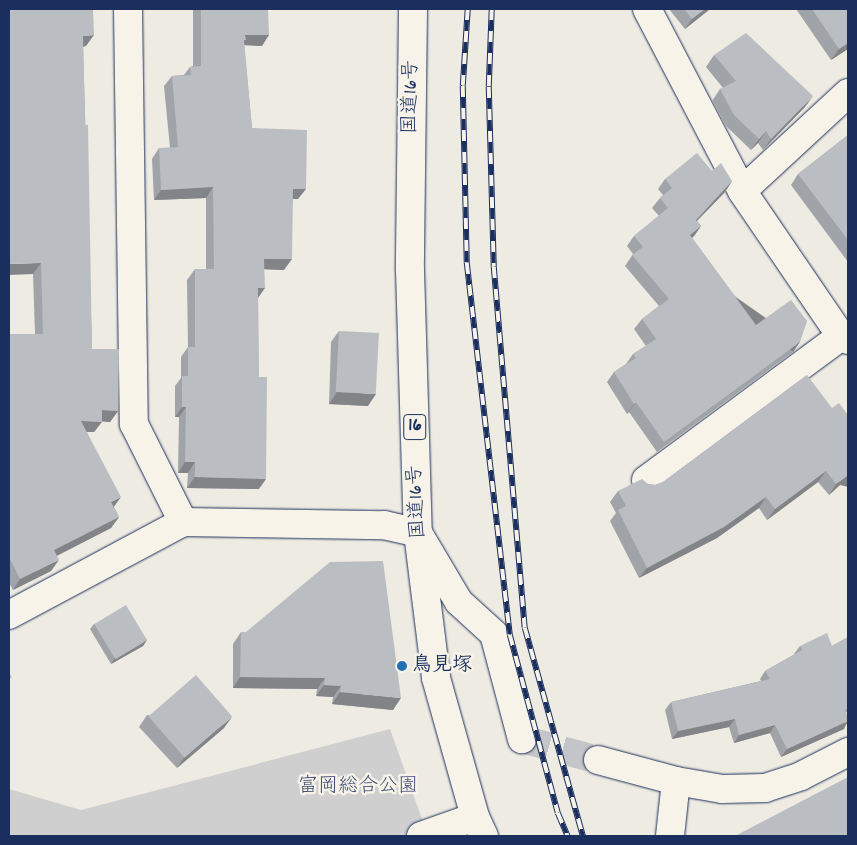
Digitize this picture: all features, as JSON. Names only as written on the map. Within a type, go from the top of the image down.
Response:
[{"type":"main road","points":[[128,9],[134,424],[183,522]]},
{"type":"main road","name":"国道16号","points":[[413,9],[410,270],[418,533],[436,678],[479,827]]},
{"type":"main road","points":[[646,480],[845,338],[742,191],[647,9]]},
{"type":"main road","points":[[742,191],[848,93]]},
{"type":"main road","points":[[9,614],[183,522],[384,525],[418,533],[459,602],[494,634],[522,739]]},
{"type":"main road","points":[[598,760],[676,781],[722,789],[765,788],[802,776],[848,752]]},
{"type":"main road","points":[[670,836],[676,781]]},
{"type":"main road","points":[[421,836],[479,827]]},
{"type":"green space","name":"富岡総合公園","points":[[390,729],[428,836],[9,836],[9,789],[81,810]]},
{"type":"building","points":[[9,9],[93,9],[94,35],[83,36],[85,125],[88,125],[92,349],[119,349],[118,411],[102,410],[102,422],[81,421],[121,497],[111,502],[119,517],[54,550],[59,560],[20,579],[9,557],[9,334],[43,334],[41,263],[9,264]]},
{"type":"building","points":[[201,9],[268,9],[269,35],[245,35],[246,40],[244,40],[252,128],[307,130],[306,189],[293,189],[292,259],[264,259],[265,288],[258,288],[259,377],[267,377],[266,479],[195,477],[195,462],[185,462],[186,407],[182,407],[182,376],[188,376],[188,347],[195,347],[195,269],[214,269],[213,187],[161,190],[159,148],[178,147],[172,76],[191,75],[190,67],[201,66]]},
{"type":"building","points":[[684,9],[705,9],[692,19]]},
{"type":"building","points":[[812,9],[848,9],[848,43],[839,49]]},
{"type":"building","points":[[746,33],[813,96],[771,139],[766,131],[759,139],[734,115],[720,89],[736,81],[714,55]]},
{"type":"building","points":[[848,135],[848,240],[798,174]]},
{"type":"building","points":[[697,153],[712,171],[721,163],[732,181],[696,220],[701,226],[690,235],[756,325],[791,300],[807,321],[800,342],[664,442],[636,402],[634,404],[614,372],[636,358],[633,354],[656,339],[642,319],[669,299],[632,255],[643,247],[634,236],[668,208],[660,198],[672,188],[665,179]]},
{"type":"building","points":[[339,331],[379,333],[376,394],[336,392]]},
{"type":"building","points":[[807,375],[832,408],[839,403],[848,415],[848,475],[836,484],[826,471],[775,509],[766,497],[724,527],[647,568],[618,510],[626,506],[618,491],[642,479],[648,484],[655,485],[663,482]]},
{"type":"building","points":[[383,561],[401,698],[340,692],[341,686],[324,685],[325,678],[240,677],[241,632],[246,632],[330,562]]},
{"type":"building","points":[[126,605],[147,640],[115,659],[94,624]]},
{"type":"building","points":[[827,633],[832,646],[848,637],[848,708],[845,710],[848,721],[787,749],[775,725],[739,735],[735,719],[678,731],[671,702],[770,679],[765,671],[802,650],[800,646]]},
{"type":"building","points":[[196,675],[232,717],[185,758],[148,716]]},
{"type":"building","points":[[848,777],[848,836],[735,836]]},
{"type":"tunnel","points":[[522,739],[598,760]]},
{"type":"railway","points":[[468,9],[463,86],[467,263],[510,635],[558,813],[568,836]]},
{"type":"railway","points":[[492,9],[489,87],[494,267],[525,628],[583,836]]},
{"type":"place","name":"鳥見塚","points":[[402,666]]}]
